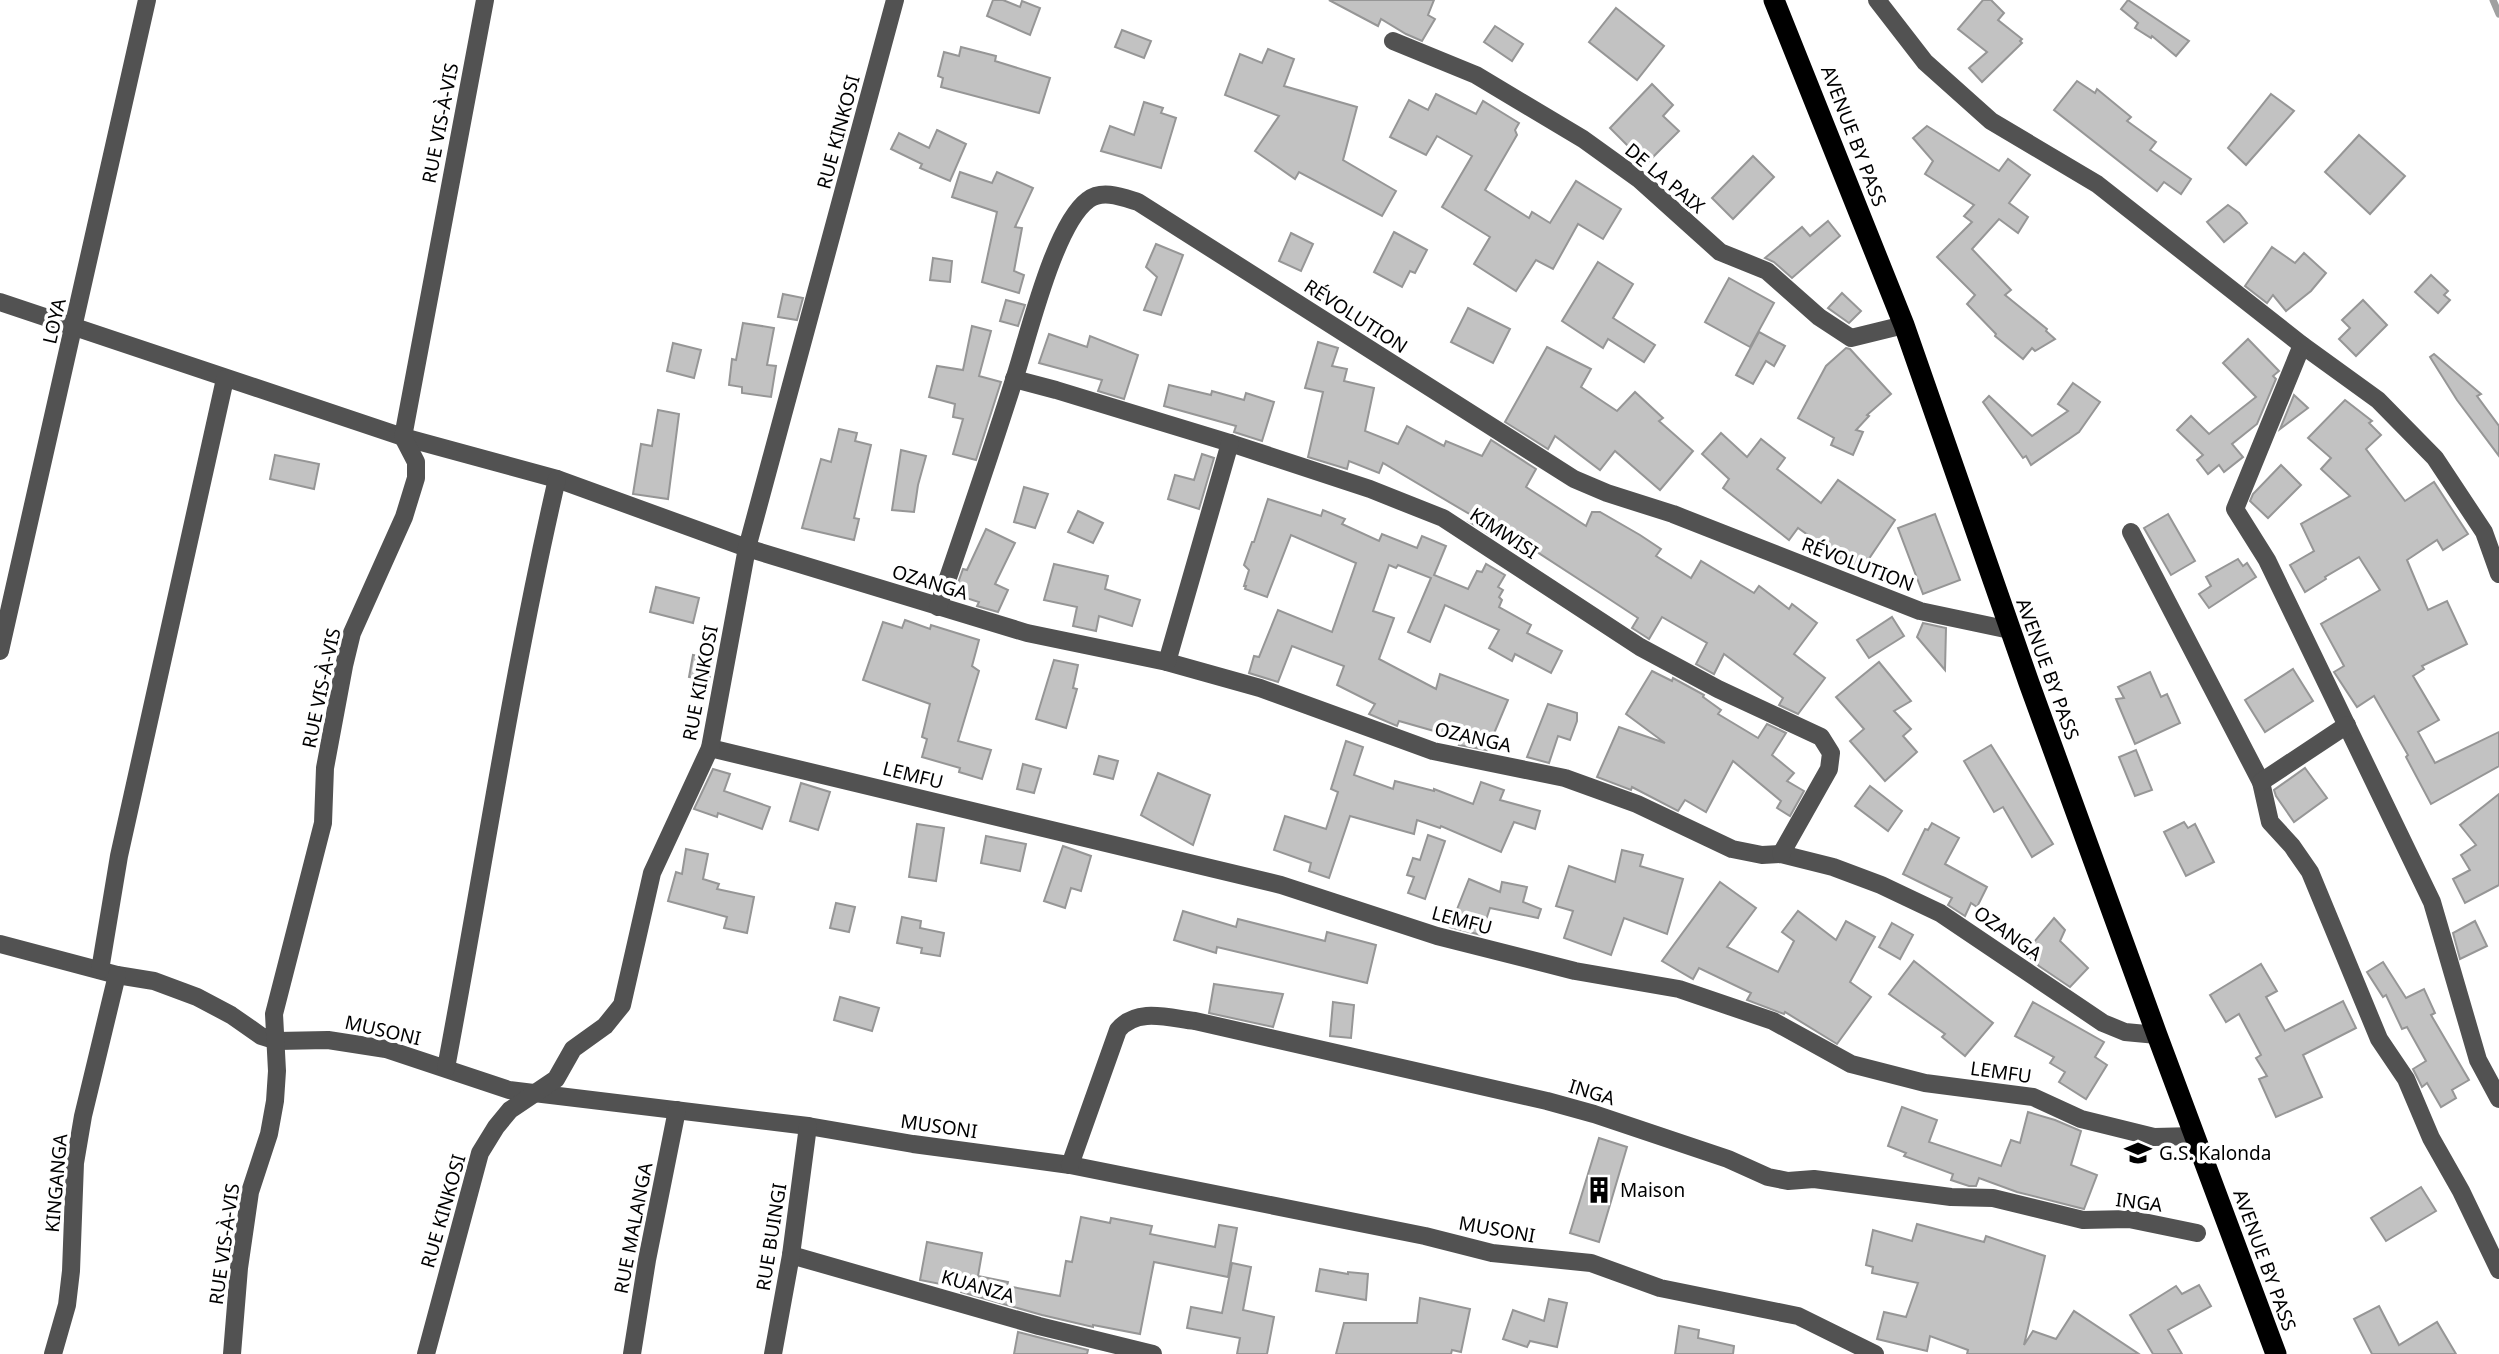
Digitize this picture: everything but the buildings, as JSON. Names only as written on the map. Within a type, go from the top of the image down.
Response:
[{"type":"highway","name":"AVENUE BY PASS","points":[[1774,0],[1904,325],[2010,630],[2276,1354]]},
{"type":"street","name":"LOYA","points":[[0,651],[147,0]]},
{"type":"street","name":"RUE VIS-À-VIS","points":[[232,1354],[239,1268],[250,1192],[269,1134],[275,1101],[277,1041],[273,1030],[274,1014],[323,823],[325,768],[352,633],[404,517],[416,478],[416,462],[403,437],[485,0]]},
{"type":"street","name":"RUE KINKOSI","points":[[426,1354],[480,1153],[510,1110],[556,1079],[573,1049],[605,1026],[622,1005],[652,873],[710,748],[747,548],[895,0]]},
{"type":"street","points":[[1877,0],[1925,62],[1991,121],[2097,184],[2302,345],[2378,400],[2435,458],[2483,532],[2499,575]]},
{"type":"street","name":"DE LA PAIX","points":[[1393,41],[1476,75],[1583,139],[1640,180],[1720,252],[1767,271],[1819,317],[1851,338],[1904,325]]},
{"type":"street","name":"RÉVOLUTION","points":[[938,607],[1040,293],[1061,238],[1085,202],[1094,196],[1106,194],[1138,202],[1574,478],[1607,493],[1673,514],[1920,611],[2010,630]]},
{"type":"street","name":"OZANGA","points":[[0,302],[403,437],[557,479],[747,548],[938,607],[1027,633],[1167,662],[1260,688],[1433,751],[1564,778],[1637,803],[1732,849],[1762,855],[1782,854],[1833,867],[1881,885],[1940,913],[2103,1023],[2124,1032],[2157,1035]]},
{"type":"street","points":[[2302,345],[2235,509],[2266,560],[2432,902],[2478,1060],[2499,1099]]},
{"type":"street","name":"KINGANGA","points":[[53,1354],[67,1305],[75,1164],[108,973],[119,856],[225,379]]},
{"type":"street","name":"KIMWISI","points":[[1014,379],[1230,443],[1370,489],[1443,517],[1640,647],[1718,689],[1821,737],[1831,753],[1829,769],[1782,854]]},
{"type":"street","points":[[1167,662],[1230,443]]},
{"type":"street","points":[[446,1068],[475,917],[521,645],[557,479]]},
{"type":"street","points":[[2131,532],[2261,782],[2270,822],[2292,846],[2310,872],[2379,1039],[2406,1079],[2431,1138],[2461,1191],[2499,1270]]},
{"type":"street","points":[[2261,782],[2347,725]]},
{"type":"street","name":"LEMFU","points":[[710,748],[1281,885],[1462,943],[1575,971],[1679,989],[1773,1021],[1851,1064],[1926,1083],[2034,1097],[2081,1119],[2154,1137],[2195,1136]]},
{"type":"street","name":"MUSONI","points":[[0,944],[108,973],[154,981],[197,997],[231,1015],[261,1036],[277,1041],[328,1040],[386,1049],[509,1090],[808,1126],[914,1144],[1070,1165],[1425,1236],[1492,1253],[1591,1263],[1660,1288],[1798,1316],[1875,1354]]},
{"type":"street","name":"INGA","points":[[1070,1165],[1118,1030],[1125,1021],[1139,1015],[1195,1021],[1547,1101],[1716,1155],[1768,1177],[1788,1181],[1814,1179],[1951,1197],[1993,1198],[2083,1220],[2129,1219],[2197,1233]]},
{"type":"street","name":"RUE MALANGA","points":[[632,1354],[647,1261],[677,1110]]},
{"type":"street","name":"RUE BUINGI","points":[[773,1354],[791,1255],[808,1126]]},
{"type":"street","name":"KUANZA","points":[[791,1255],[1039,1326],[1153,1354]]},
{"type":"waterway","points":[[2493,0],[2499,14]]},
{"type":"place","name":"G.S. Kalonda","points":[[2138,1153]]},
{"type":"place","name":"Maison","points":[[1599,1190]]}]
